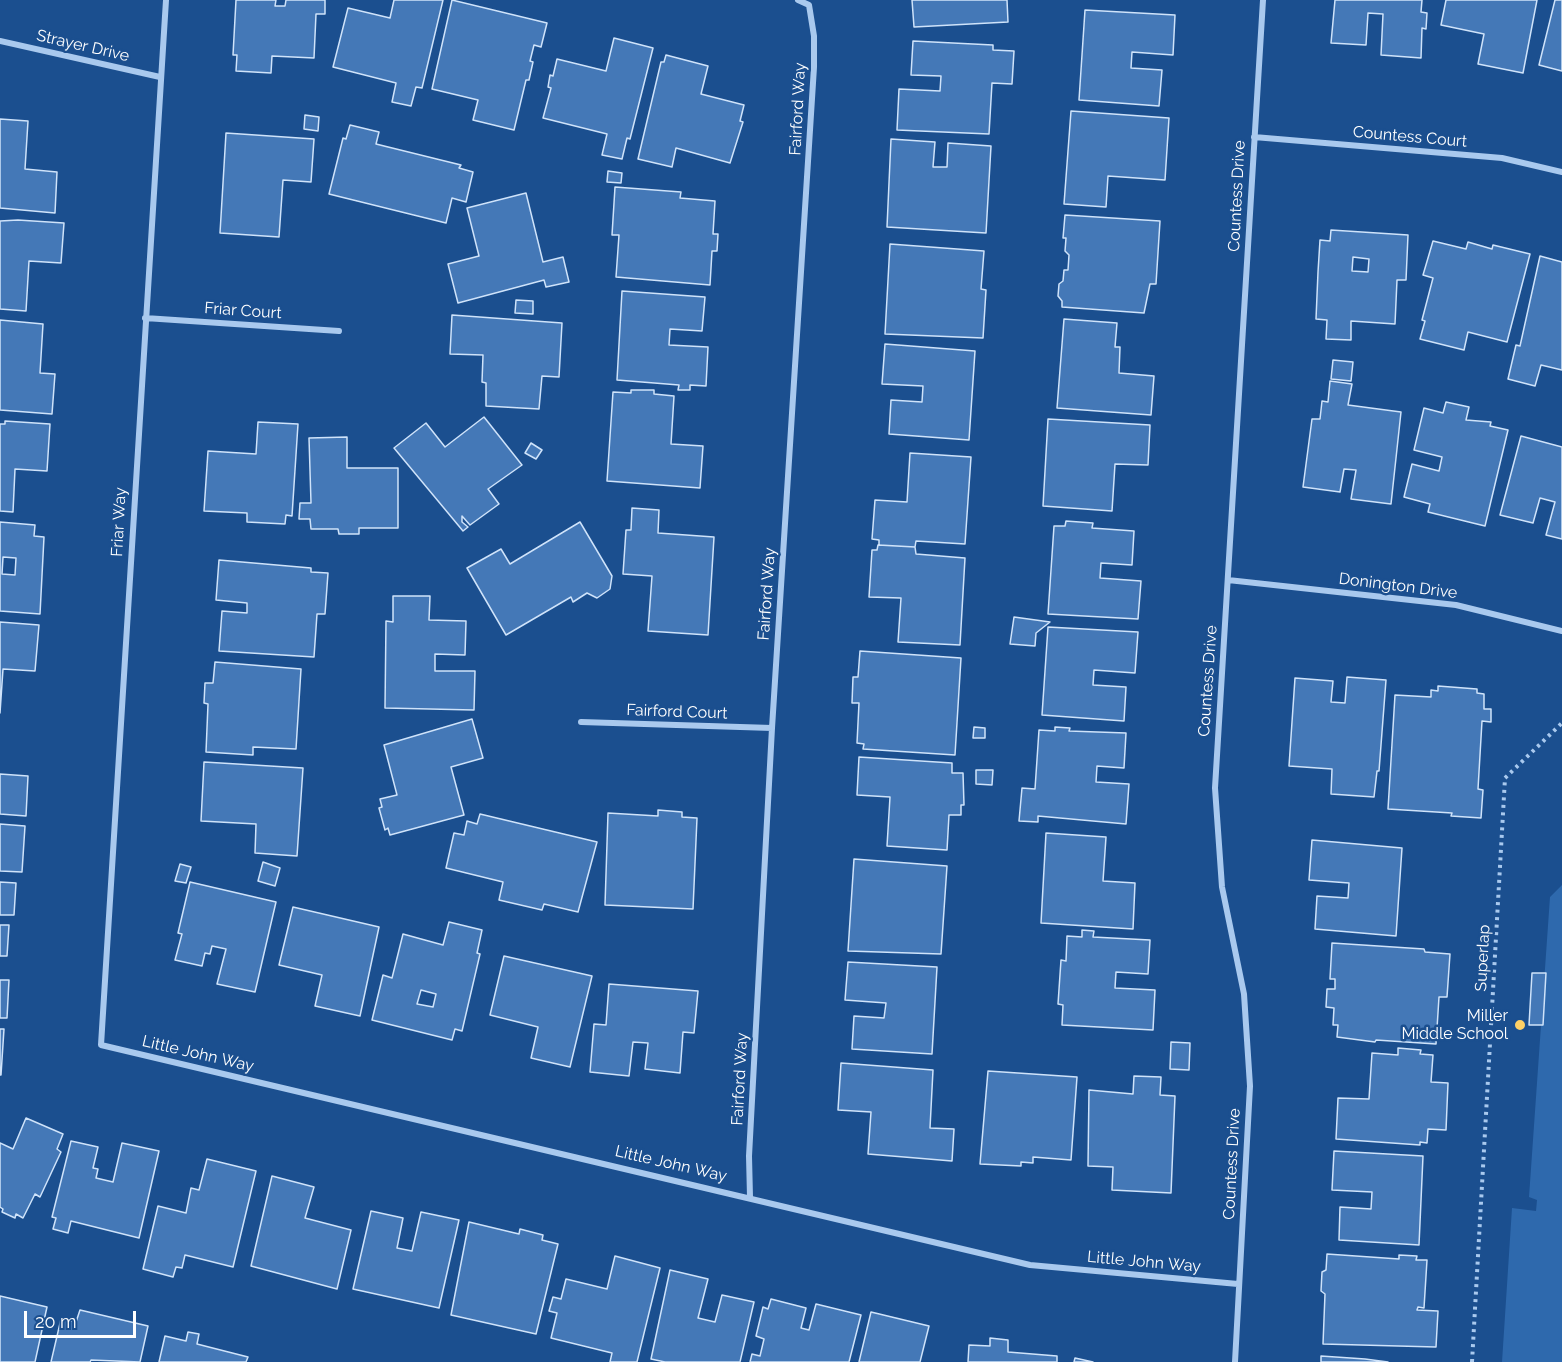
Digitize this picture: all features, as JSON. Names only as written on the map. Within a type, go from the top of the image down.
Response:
[{"type":"street","name":"Friar Way","points":[[101,1045],[166,0]]},
{"type":"street","name":"Fairford Way","points":[[750,1197],[749,1156],[772,729],[814,67],[814,36],[809,6],[798,0]]},
{"type":"street","name":"Countess Drive","points":[[1234,1362],[1250,1086],[1244,994],[1222,887],[1215,788],[1263,0]]},
{"type":"street","name":"Strayer Drive","points":[[0,41],[160,77]]},
{"type":"street","name":"Countess Court","points":[[1254,137],[1502,158],[1562,172]]},
{"type":"street","name":"Friar Court","points":[[145,318],[339,331]]},
{"type":"street","name":"Donington Drive","points":[[1228,580],[1456,605],[1562,631]]},
{"type":"street","name":"Fairford Court","points":[[581,722],[772,729]]},
{"type":"street","name":"Little John Way","points":[[101,1045],[1030,1265],[1238,1284]]},
{"type":"path","name":"Superlap","points":[[1472,1362],[1505,778],[1562,723]]},
{"type":"shaded area","points":[[1562,885],[1562,1362],[1502,1362],[1512,1208],[1536,1211],[1537,1200],[1529,1197],[1550,897]]},
{"type":"building","points":[[236,0],[276,0],[275,6],[285,6],[286,0],[325,0],[325,14],[316,14],[314,58],[272,56],[271,73],[236,71],[237,55],[233,55]]},
{"type":"building","points":[[394,0],[443,0],[422,88],[416,87],[411,106],[392,102],[396,83],[333,67],[348,8],[390,18]]},
{"type":"building","points":[[452,0],[547,23],[541,47],[534,45],[529,80],[526,80],[514,130],[473,120],[478,100],[432,89]]},
{"type":"building","points":[[912,0],[1007,0],[1008,22],[914,27]]},
{"type":"building","points":[[1335,0],[1422,0],[1421,12],[1427,13],[1426,29],[1422,28],[1421,58],[1381,55],[1383,14],[1368,13],[1366,45],[1331,43]]},
{"type":"building","points":[[1446,0],[1537,0],[1523,73],[1478,64],[1484,34],[1441,25]]},
{"type":"building","points":[[1555,0],[1562,0],[1562,71],[1539,65]]},
{"type":"building","points":[[1085,10],[1175,15],[1173,55],[1132,52],[1131,68],[1162,70],[1159,106],[1079,100]]},
{"type":"building","points":[[614,38],[653,48],[630,139],[627,138],[622,159],[602,155],[607,134],[543,118],[551,88],[548,87],[550,75],[553,76],[557,59],[606,71]]},
{"type":"building","points":[[913,41],[993,45],[993,50],[1014,51],[1012,84],[992,83],[989,134],[897,130],[899,89],[940,91],[941,76],[911,75]]},
{"type":"building","points":[[666,55],[708,66],[701,94],[744,105],[740,121],[743,122],[730,163],[676,148],[672,167],[638,159],[661,62],[664,62]]},
{"type":"building","points":[[1071,111],[1169,118],[1165,180],[1108,176],[1106,207],[1064,204]]},
{"type":"building","points":[[305,115],[319,117],[318,131],[304,129]]},
{"type":"building","points":[[0,119],[28,121],[25,169],[57,172],[55,213],[0,208]]},
{"type":"building","points":[[350,125],[379,132],[376,144],[461,165],[459,168],[473,172],[466,202],[452,198],[446,223],[329,194],[343,138],[346,139]]},
{"type":"building","points":[[226,133],[314,139],[311,182],[283,180],[279,237],[220,233]]},
{"type":"building","points":[[891,139],[935,142],[933,167],[947,167],[948,143],[991,146],[986,233],[887,227]]},
{"type":"building","points":[[608,171],[622,173],[621,183],[607,182]]},
{"type":"building","points":[[615,187],[681,192],[680,198],[715,201],[713,234],[718,234],[717,251],[712,251],[710,285],[616,277],[619,235],[612,235]]},
{"type":"building","points":[[526,193],[543,262],[563,257],[569,282],[546,287],[544,280],[458,303],[448,264],[479,256],[467,208]]},
{"type":"building","points":[[1065,215],[1160,221],[1156,284],[1150,284],[1144,313],[1062,307],[1062,301],[1058,296],[1059,284],[1063,281],[1064,270],[1068,270],[1069,255],[1065,251],[1066,238],[1063,238]]},
{"type":"building","points":[[0,221],[64,223],[61,263],[29,261],[26,311],[0,309]]},
{"type":"building","points":[[1331,230],[1408,235],[1406,280],[1397,280],[1395,324],[1351,321],[1351,340],[1326,339],[1327,320],[1316,319],[1320,240],[1330,241]],"holes":[[[1353,257],[1369,259],[1368,272],[1352,271]]]},
{"type":"building","points":[[1433,241],[1466,249],[1468,242],[1492,249],[1493,245],[1530,254],[1507,342],[1468,332],[1464,350],[1420,339],[1425,321],[1422,320],[1433,278],[1423,275]]},
{"type":"building","points":[[890,244],[984,251],[981,289],[986,290],[983,338],[885,334]]},
{"type":"building","points":[[1540,256],[1562,262],[1562,370],[1541,365],[1535,386],[1508,379],[1516,345],[1520,346]]},
{"type":"building","points":[[622,291],[705,297],[702,331],[670,329],[669,345],[708,347],[706,386],[690,385],[690,390],[678,390],[679,385],[617,380]]},
{"type":"building","points":[[516,300],[533,301],[533,314],[515,313]]},
{"type":"building","points":[[452,315],[562,323],[559,377],[542,376],[539,409],[486,406],[486,383],[482,382],[483,355],[450,354]]},
{"type":"building","points":[[1064,319],[1117,323],[1115,347],[1120,347],[1119,373],[1154,376],[1151,415],[1057,408]]},
{"type":"building","points":[[0,320],[43,324],[40,373],[55,374],[52,414],[0,410]]},
{"type":"building","points":[[885,344],[975,351],[969,440],[889,434],[891,400],[922,402],[923,386],[882,384]]},
{"type":"building","points":[[1333,360],[1353,362],[1351,381],[1331,379]]},
{"type":"building","points":[[1330,381],[1352,384],[1348,405],[1401,412],[1391,504],[1351,499],[1356,470],[1344,469],[1340,492],[1303,487],[1312,419],[1320,419],[1322,401],[1328,402]]},
{"type":"building","points":[[631,390],[654,390],[654,394],[674,396],[671,444],[703,446],[700,488],[607,481],[613,392],[631,393]]},
{"type":"building","points":[[1446,402],[1469,407],[1466,420],[1491,422],[1490,426],[1508,430],[1485,526],[1428,512],[1430,504],[1404,497],[1412,464],[1439,471],[1442,457],[1414,450],[1424,408],[1443,413]]},
{"type":"building","points":[[484,417],[522,465],[488,489],[499,504],[470,525],[462,516],[462,522],[468,527],[463,531],[394,448],[426,423],[445,447]]},
{"type":"building","points":[[1048,419],[1150,425],[1148,465],[1115,464],[1112,511],[1043,506]]},
{"type":"building","points":[[5,421],[50,424],[47,471],[15,469],[13,512],[0,511],[0,424],[5,424]]},
{"type":"building","points":[[258,422],[298,424],[292,516],[286,515],[285,524],[247,522],[247,513],[204,511],[208,451],[256,454]]},
{"type":"building","points":[[1521,436],[1562,447],[1562,539],[1546,535],[1555,502],[1540,498],[1533,523],[1500,515]]},
{"type":"building","points":[[347,437],[347,468],[398,468],[398,528],[359,528],[359,534],[339,534],[338,529],[311,529],[310,519],[299,519],[300,503],[311,503],[309,438]]},
{"type":"building","points":[[531,443],[542,450],[536,459],[525,453]]},
{"type":"building","points":[[910,453],[971,457],[965,544],[916,541],[915,547],[879,545],[879,540],[872,539],[875,500],[907,502]]},
{"type":"building","points":[[632,508],[659,510],[658,533],[714,537],[708,635],[648,631],[652,576],[623,574],[626,530],[631,530]]},
{"type":"building","points":[[1066,521],[1093,523],[1092,528],[1134,531],[1132,565],[1101,563],[1100,578],[1141,581],[1138,619],[1048,614],[1054,526],[1065,526]]},
{"type":"building","points":[[0,522],[35,525],[34,536],[44,537],[40,614],[0,611]],"holes":[[[3,557],[16,558],[15,575],[2,574]]]},
{"type":"building","points":[[580,522],[612,576],[610,589],[597,598],[587,593],[573,602],[571,597],[506,635],[467,568],[501,549],[510,564]]},
{"type":"building","points":[[878,545],[915,547],[916,554],[965,558],[960,645],[898,642],[901,598],[869,597],[872,550],[877,550]]},
{"type":"building","points":[[219,560],[311,568],[311,572],[328,573],[325,614],[317,614],[314,657],[219,651],[222,611],[247,613],[247,603],[216,600]]},
{"type":"building","points":[[393,596],[430,596],[429,620],[466,621],[465,655],[435,654],[435,671],[475,671],[474,710],[385,708],[386,621],[393,622]]},
{"type":"building","points":[[1014,617],[1050,622],[1036,633],[1035,646],[1010,644]]},
{"type":"building","points":[[0,622],[39,625],[35,671],[3,669],[0,713]]},
{"type":"building","points":[[1048,627],[1138,632],[1135,673],[1094,670],[1093,685],[1126,687],[1124,721],[1042,715]]},
{"type":"building","points":[[860,651],[961,658],[955,755],[863,749],[864,744],[857,743],[859,703],[852,703],[853,677],[858,677]]},
{"type":"building","points":[[215,662],[301,669],[296,749],[253,747],[253,755],[206,752],[208,704],[204,703],[205,683],[213,683]]},
{"type":"building","points":[[1347,677],[1386,680],[1379,771],[1377,771],[1374,797],[1331,794],[1332,769],[1289,766],[1295,678],[1333,681],[1331,702],[1345,703]]},
{"type":"building","points":[[1438,686],[1477,689],[1477,693],[1484,694],[1484,709],[1491,709],[1491,722],[1482,721],[1478,789],[1483,790],[1481,818],[1451,816],[1452,813],[1388,809],[1395,695],[1431,697],[1431,690],[1438,691]]},
{"type":"building","points":[[472,719],[483,758],[451,767],[464,815],[390,835],[388,828],[385,830],[379,808],[382,807],[380,799],[397,795],[384,745]]},
{"type":"building","points":[[974,727],[985,728],[985,738],[973,738]]},
{"type":"building","points":[[1055,727],[1070,728],[1069,731],[1126,733],[1124,768],[1097,766],[1096,782],[1129,784],[1126,824],[1038,816],[1038,822],[1019,821],[1022,788],[1035,789],[1039,730],[1055,731]]},
{"type":"building","points":[[859,757],[952,763],[952,773],[963,773],[964,805],[961,805],[961,815],[949,815],[947,850],[887,846],[890,797],[857,795]]},
{"type":"building","points":[[204,762],[303,768],[297,856],[255,853],[256,824],[201,821]]},
{"type":"building","points":[[976,770],[993,770],[992,785],[976,784]]},
{"type":"building","points":[[0,774],[28,776],[26,816],[0,814]]},
{"type":"building","points":[[658,810],[682,812],[682,817],[697,818],[693,909],[605,905],[608,813],[658,816]]},
{"type":"building","points":[[480,814],[597,842],[578,912],[544,904],[542,910],[499,900],[503,882],[446,868],[454,833],[464,835],[467,821],[477,824]]},
{"type":"building","points":[[0,824],[25,826],[22,872],[0,871]]},
{"type":"building","points":[[1046,833],[1106,837],[1103,881],[1135,883],[1133,929],[1041,923]]},
{"type":"building","points":[[1312,840],[1402,848],[1396,936],[1315,929],[1317,896],[1348,898],[1349,883],[1309,880]]},
{"type":"building","points":[[854,859],[947,866],[941,954],[848,951]]},
{"type":"building","points":[[263,862],[280,868],[275,886],[258,881]]},
{"type":"building","points":[[180,864],[191,867],[186,883],[175,881]]},
{"type":"building","points":[[0,882],[16,883],[14,915],[0,915]]},
{"type":"building","points":[[190,882],[276,902],[255,992],[217,984],[226,949],[212,946],[210,954],[205,953],[202,966],[175,960],[182,934],[178,933]]},
{"type":"building","points":[[293,907],[379,927],[360,1016],[315,1006],[322,975],[279,965]]},
{"type":"building","points":[[449,922],[482,930],[477,953],[480,954],[462,1031],[455,1029],[452,1040],[372,1020],[383,975],[392,978],[403,934],[443,945]],"holes":[[[421,990],[436,994],[433,1007],[417,1004]]]},
{"type":"building","points":[[0,925],[9,925],[7,956],[0,956]]},
{"type":"building","points":[[1082,930],[1094,931],[1093,937],[1150,940],[1148,974],[1116,972],[1115,988],[1155,990],[1153,1030],[1062,1025],[1063,1005],[1058,1004],[1061,960],[1066,961],[1067,936],[1082,937]]},
{"type":"building","points":[[1332,943],[1424,949],[1425,952],[1450,954],[1447,997],[1439,997],[1436,1044],[1376,1040],[1375,1042],[1337,1037],[1338,1025],[1333,1025],[1334,1008],[1326,1007],[1327,989],[1335,989],[1335,979],[1330,979]]},
{"type":"building","points":[[504,956],[592,976],[570,1067],[531,1058],[538,1027],[490,1015]]},
{"type":"building","points":[[848,962],[937,967],[932,1054],[852,1049],[854,1016],[884,1018],[886,1003],[845,1000]]},
{"type":"building","points":[[1532,973],[1546,973],[1543,1025],[1529,1025]]},
{"type":"building","points":[[0,980],[9,980],[7,1018],[0,1018]]},
{"type":"building","points":[[609,984],[698,991],[694,1033],[683,1032],[680,1073],[645,1069],[648,1043],[633,1042],[629,1076],[590,1072],[594,1024],[606,1025]]},
{"type":"building","points":[[0,1029],[4,1029],[1,1075],[0,1075]]},
{"type":"building","points":[[1171,1042],[1190,1043],[1189,1070],[1170,1069]]},
{"type":"building","points":[[1398,1048],[1421,1050],[1420,1054],[1433,1055],[1431,1082],[1448,1083],[1446,1130],[1428,1129],[1427,1143],[1420,1142],[1420,1145],[1336,1139],[1338,1098],[1369,1099],[1372,1053],[1398,1055]]},
{"type":"building","points":[[841,1063],[933,1070],[930,1128],[954,1129],[952,1161],[868,1154],[871,1112],[838,1110]]},
{"type":"building","points":[[988,1071],[1077,1077],[1071,1160],[1033,1157],[1033,1163],[1021,1162],[1021,1166],[980,1164]]},
{"type":"building","points":[[1134,1076],[1161,1077],[1160,1095],[1175,1096],[1171,1193],[1112,1190],[1113,1167],[1088,1166],[1089,1090],[1133,1094]]},
{"type":"building","points":[[26,1118],[63,1134],[57,1149],[61,1152],[40,1197],[35,1194],[23,1218],[16,1214],[15,1218],[2,1212],[3,1209],[0,1207],[0,1143],[13,1149]]},
{"type":"building","points":[[71,1141],[98,1147],[93,1168],[98,1169],[96,1178],[113,1182],[122,1143],[159,1151],[139,1238],[71,1221],[68,1233],[53,1229],[56,1218],[52,1217]]},
{"type":"building","points":[[1334,1151],[1423,1156],[1419,1245],[1339,1240],[1340,1207],[1371,1209],[1372,1192],[1332,1190]]},
{"type":"building","points":[[207,1159],[256,1171],[233,1267],[185,1255],[182,1268],[176,1267],[173,1277],[143,1269],[158,1206],[186,1213],[191,1188],[199,1190]]},
{"type":"building","points":[[272,1176],[314,1187],[305,1218],[351,1230],[337,1289],[251,1266]]},
{"type":"building","points":[[371,1211],[403,1218],[397,1248],[412,1251],[421,1212],[459,1220],[439,1308],[353,1289]]},
{"type":"building","points":[[469,1222],[519,1234],[520,1229],[543,1235],[542,1240],[558,1244],[536,1334],[451,1315]]},
{"type":"building","points":[[1327,1254],[1399,1259],[1399,1255],[1417,1256],[1416,1260],[1427,1260],[1424,1308],[1418,1307],[1417,1310],[1438,1311],[1436,1347],[1323,1344],[1325,1294],[1321,1291],[1322,1272],[1326,1270]]},
{"type":"building","points":[[615,1256],[660,1268],[637,1362],[610,1362],[612,1353],[551,1338],[557,1313],[549,1311],[553,1297],[561,1299],[566,1279],[607,1289]]},
{"type":"building","points":[[670,1270],[708,1279],[698,1318],[715,1322],[722,1295],[754,1302],[740,1362],[665,1362],[651,1359]]},
{"type":"building","points":[[0,1296],[47,1307],[35,1362],[0,1362]]},
{"type":"building","points":[[771,1299],[806,1308],[801,1328],[809,1330],[816,1304],[861,1315],[849,1362],[750,1362],[752,1354],[760,1356],[764,1339],[756,1336],[763,1307],[768,1309]]},
{"type":"building","points":[[80,1310],[148,1326],[140,1362],[91,1360],[90,1362],[51,1362],[61,1319],[76,1322]]},
{"type":"building","points":[[871,1312],[929,1326],[920,1362],[859,1362]]},
{"type":"building","points":[[188,1332],[199,1334],[197,1344],[248,1357],[246,1362],[159,1362],[165,1336],[186,1341]]},
{"type":"building","points":[[990,1338],[1008,1340],[1008,1352],[1057,1356],[1057,1362],[968,1362],[969,1345],[990,1346]]},
{"type":"building","points":[[1321,1356],[1365,1359],[1388,1362],[1321,1362]]},
{"type":"building","points":[[1075,1358],[1093,1362],[1074,1362]]},
{"type":"place","name":"Miller Middle School","points":[[1520,1025]]}]
